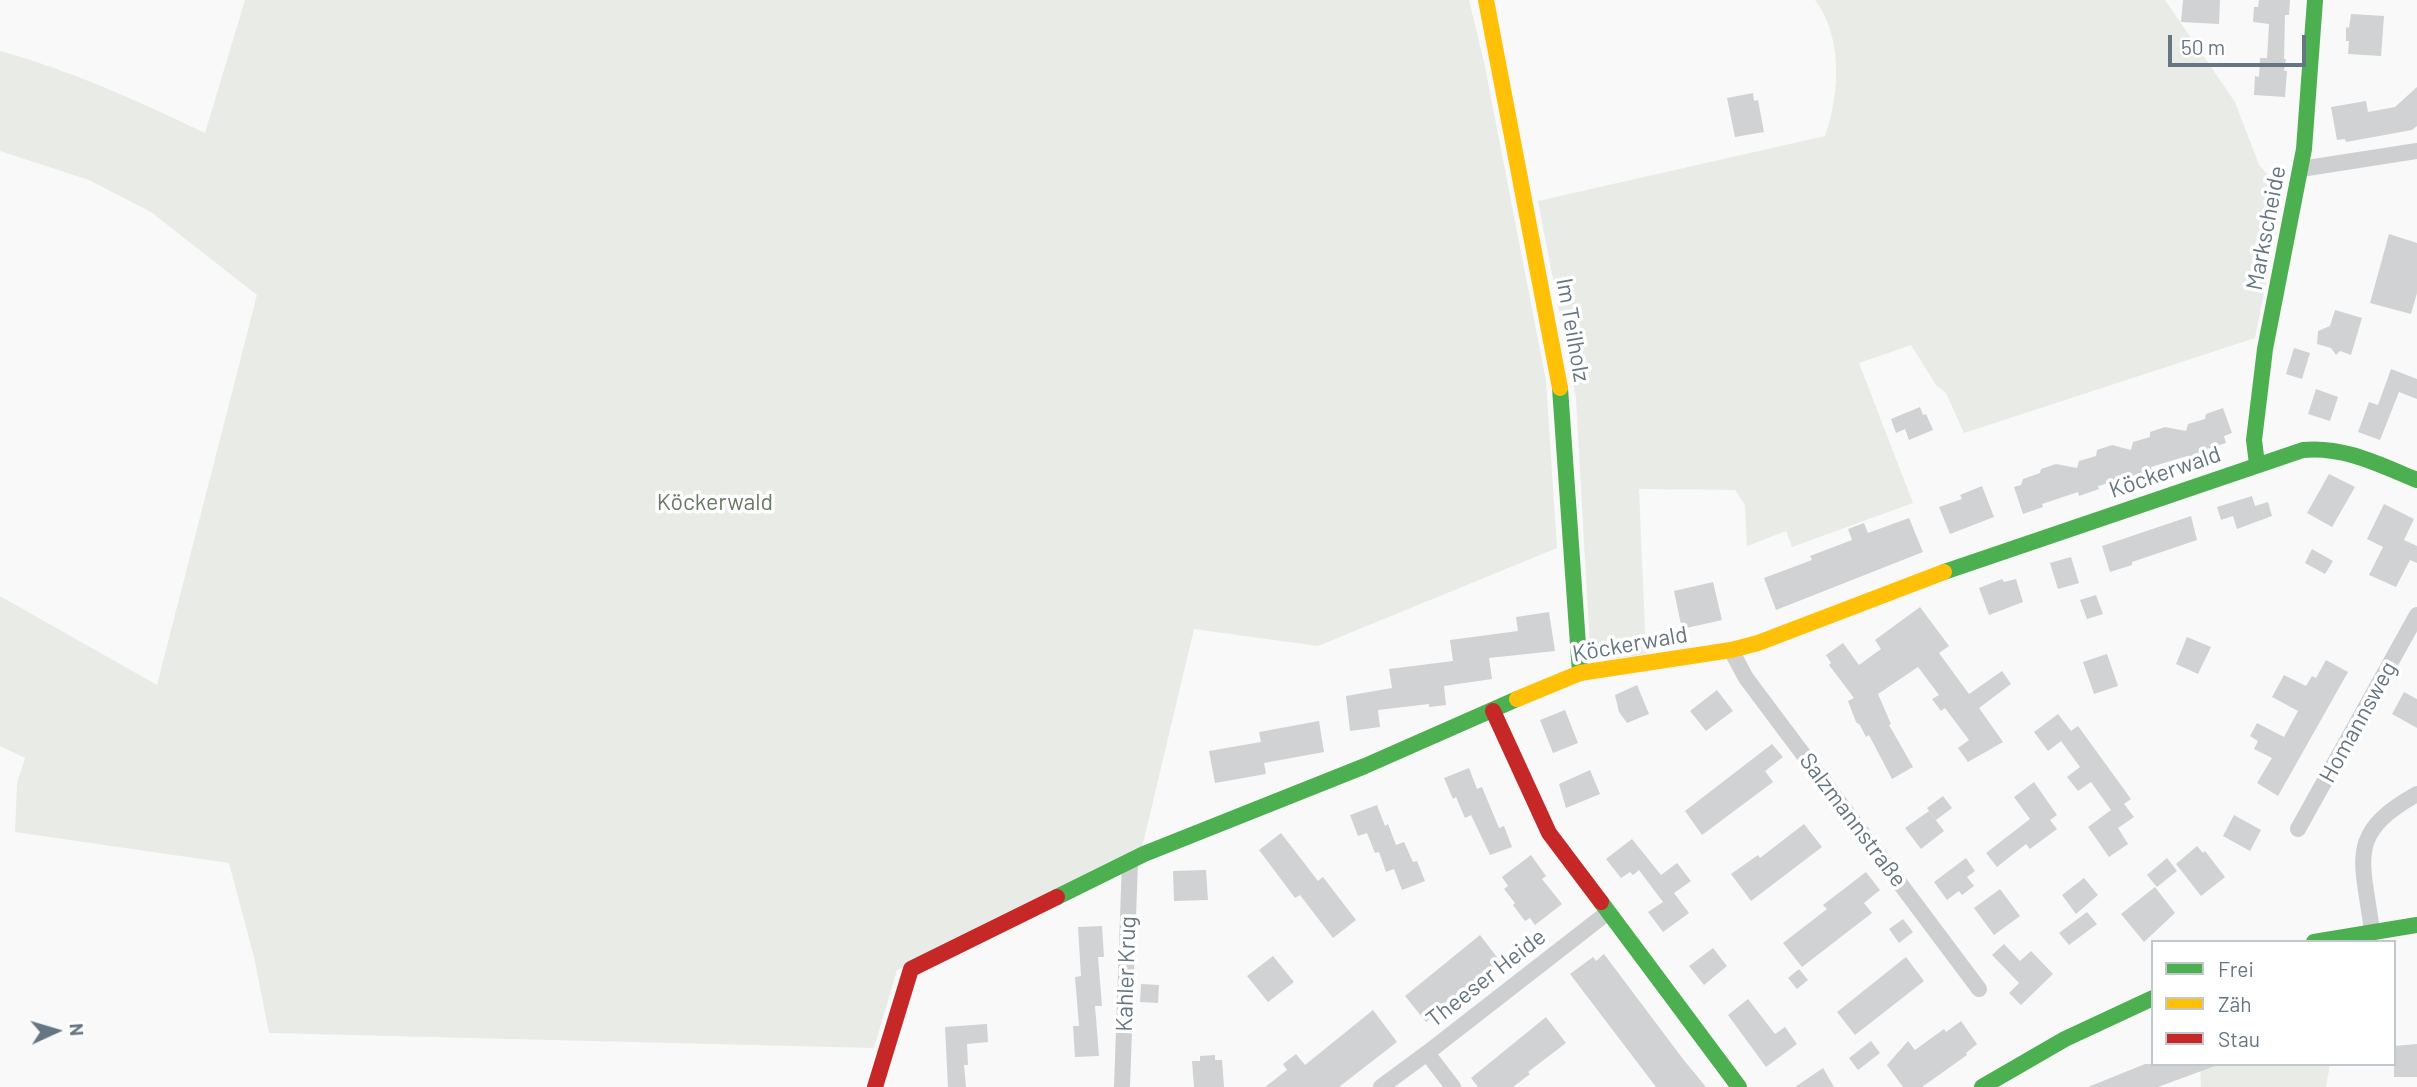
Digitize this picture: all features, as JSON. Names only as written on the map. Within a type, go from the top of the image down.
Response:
[{"type":"street","name":"Im Teilholz","points":[[1486,0],[1501,67],[1562,399],[1580,673]]},
{"type":"street","name":"Markscheide","points":[[2257,464],[2254,440],[2265,349],[2306,132],[2315,0]]},
{"type":"street","points":[[2301,169],[2417,151]]},
{"type":"street","name":"Köckerwald","points":[[875,1087],[911,969],[1130,861],[1580,673],[1731,650],[1758,643],[1954,569],[2303,450],[2340,450],[2417,480]]},
{"type":"street","name":"Homannsweg","points":[[2298,829],[2417,615]]},
{"type":"street","name":"Salzmannstraße","points":[[1731,650],[1746,678],[1979,989]]},
{"type":"street","points":[[1493,711],[1543,824],[1739,1087]]},
{"type":"street","points":[[2372,931],[2363,859],[2366,839],[2375,823],[2387,812],[2417,794]]},
{"type":"street","name":"Kahler Krug","points":[[1122,1087],[1130,861]]},
{"type":"street","name":"Theeser Heide","points":[[1452,1087],[1427,1053],[1607,913]]},
{"type":"street","points":[[2325,940],[2417,925]]},
{"type":"street","points":[[1982,1087],[2065,1038],[2151,999]]},
{"type":"street","points":[[1381,1087],[1427,1053]]},
{"type":"green space","name":"Köckerwald","points":[[245,0],[1469,0],[1484,62],[1546,381],[1557,548],[1318,646],[1194,629],[1140,856],[897,970],[874,1048],[269,1033],[254,957],[229,863],[15,832],[17,783],[25,758],[0,746],[0,596],[157,685],[257,295],[151,212],[89,180],[0,151],[0,51],[78,77],[205,133]]},
{"type":"green space","points":[[1815,0],[2165,0],[2235,102],[2259,165],[2284,193],[2255,338],[1964,433],[1946,393],[1936,385],[1911,345],[1859,363],[1913,503],[1792,547],[1786,531],[1747,546],[1745,505],[1735,490],[1639,489],[1646,654],[1606,660],[1598,658],[1590,648],[1576,399],[1538,201],[1825,136],[1834,102],[1836,66],[1830,31]]},
{"type":"green space","points":[[2200,1066],[2330,1066],[2326,1087],[2201,1087]]},
{"type":"building","points":[[2183,0],[2220,0],[2219,24],[2181,22]]},
{"type":"building","points":[[2259,0],[2290,0],[2289,15],[2285,15],[2285,97],[2254,95],[2260,58],[2267,58],[2269,24],[2253,22],[2254,7],[2258,7]]},
{"type":"building","points":[[2351,14],[2384,16],[2381,56],[2348,54],[2346,27],[2349,28]]},
{"type":"building","points":[[2417,87],[2417,126],[2412,130],[2346,142],[2345,139],[2337,140],[2331,107],[2366,101],[2368,112],[2395,107]]},
{"type":"building","points":[[1753,93],[1754,101],[1758,100],[1764,132],[1735,137],[1727,98]]},
{"type":"building","points":[[2389,234],[2417,243],[2417,293],[2411,314],[2370,303]]},
{"type":"building","points":[[2335,310],[2362,318],[2351,355],[2340,351],[2336,355],[2331,348],[2317,344],[2318,331],[2330,326]]},
{"type":"building","points":[[2294,348],[2310,353],[2302,379],[2286,374]]},
{"type":"building","points":[[2391,369],[2417,379],[2417,399],[2399,392],[2380,440],[2358,432],[2369,402],[2378,405]]},
{"type":"building","points":[[2316,389],[2338,397],[2330,421],[2308,414]]},
{"type":"building","points":[[1920,407],[1933,430],[1909,440],[1905,429],[1896,433],[1891,419]]},
{"type":"building","points":[[2223,408],[2232,433],[2224,436],[2226,443],[2188,459],[2187,456],[2151,467],[2153,470],[2098,486],[2099,489],[2079,496],[2078,492],[2042,504],[2043,507],[2023,514],[2014,487],[2021,485],[2023,479],[2040,473],[2041,469],[2056,464],[2077,468],[2079,461],[2096,456],[2097,450],[2112,445],[2131,450],[2133,442],[2150,437],[2150,432],[2165,427],[2186,431],[2188,424],[2205,419],[2206,414]]},
{"type":"building","points":[[2329,474],[2355,487],[2332,527],[2307,513]]},
{"type":"building","points":[[1982,486],[1994,517],[1950,534],[1939,507],[1962,499],[1960,495]]},
{"type":"building","points":[[2252,496],[2255,506],[2268,502],[2272,516],[2237,529],[2233,516],[2221,520],[2217,507]]},
{"type":"building","points":[[2384,504],[2414,519],[2404,540],[2417,546],[2417,563],[2410,560],[2396,587],[2369,575],[2383,547],[2367,539]]},
{"type":"building","points":[[2191,516],[2197,540],[2110,572],[2102,546]]},
{"type":"building","points":[[1909,518],[1923,552],[1776,610],[1764,578],[1812,560],[1810,556],[1852,540],[1848,529],[1864,523],[1868,533]]},
{"type":"building","points":[[2312,549],[2333,561],[2325,574],[2305,563]]},
{"type":"building","points":[[2071,557],[2079,583],[2058,589],[2050,563]]},
{"type":"building","points":[[2002,579],[2004,582],[2016,579],[2023,602],[1989,615],[1979,588]]},
{"type":"building","points":[[1713,582],[1722,620],[1682,629],[1674,591]]},
{"type":"building","points":[[2096,595],[2103,614],[2087,619],[2080,600]]},
{"type":"building","points":[[1920,607],[1949,646],[1939,653],[1969,694],[2002,671],[2011,684],[1979,708],[2003,742],[1968,762],[1958,748],[1969,740],[1945,708],[1941,711],[1932,699],[1939,695],[1918,667],[1878,694],[1891,724],[1889,725],[1913,767],[1892,779],[1869,735],[1866,737],[1856,722],[1848,701],[1854,698],[1829,665],[1831,663],[1826,655],[1843,643],[1859,665],[1881,649],[1875,640]]},
{"type":"building","points":[[1549,612],[1555,651],[1489,658],[1492,679],[1444,686],[1446,705],[1429,707],[1429,704],[1378,710],[1380,727],[1350,731],[1346,696],[1392,688],[1389,669],[1453,661],[1450,640],[1518,631],[1516,617]]},
{"type":"building","points":[[2187,637],[2211,647],[2198,674],[2176,664]]},
{"type":"building","points":[[2107,654],[2118,686],[2094,694],[2083,662]]},
{"type":"building","points":[[2326,660],[2348,672],[2278,796],[2257,783],[2272,758],[2254,749],[2258,741],[2250,736],[2257,723],[2284,737],[2298,711],[2272,697],[2284,675],[2306,686],[2312,676],[2316,678]]},
{"type":"building","points":[[1637,685],[1649,714],[1627,723],[1619,712],[1615,695]]},
{"type":"building","points":[[1717,690],[1733,711],[1706,731],[1690,711]]},
{"type":"building","points":[[2404,692],[2417,699],[2417,728],[2392,714]]},
{"type":"building","points":[[1565,710],[1578,743],[1553,753],[1540,720]]},
{"type":"building","points":[[2058,714],[2071,731],[2078,726],[2131,799],[2124,804],[2134,817],[2118,828],[2128,844],[2109,857],[2088,827],[2111,810],[2091,782],[2078,791],[2067,777],[2080,767],[2061,741],[2048,751],[2034,732]]},
{"type":"building","points":[[1319,721],[1324,752],[1264,763],[1266,774],[1215,783],[1209,751],[1261,742],[1259,732]]},
{"type":"building","points":[[1772,744],[1783,757],[1765,771],[1773,782],[1702,835],[1685,811]]},
{"type":"building","points":[[1469,768],[1477,789],[1482,787],[1499,828],[1504,826],[1512,847],[1490,855],[1471,815],[1465,818],[1456,797],[1453,799],[1444,778]]},
{"type":"building","points":[[1590,770],[1600,794],[1566,808],[1559,784]]},
{"type":"building","points":[[2034,782],[2057,815],[2050,820],[2057,829],[2030,849],[2026,844],[1997,867],[1986,853],[2030,819],[2014,797]]},
{"type":"building","points":[[1943,796],[1952,808],[1936,820],[1927,808]]},
{"type":"building","points":[[1377,805],[1396,845],[1404,842],[1413,862],[1417,861],[1425,881],[1402,890],[1394,869],[1386,872],[1379,852],[1375,853],[1367,833],[1358,836],[1350,815]]},
{"type":"building","points":[[1929,811],[1944,831],[1921,849],[1905,828]]},
{"type":"building","points":[[2234,815],[2261,830],[2250,851],[2223,836]]},
{"type":"building","points":[[1804,824],[1822,847],[1751,901],[1731,874],[1758,855],[1760,858]]},
{"type":"building","points":[[1281,833],[1318,881],[1323,877],[1356,920],[1333,938],[1300,895],[1295,898],[1259,850]]},
{"type":"building","points":[[1632,839],[1661,875],[1677,863],[1691,881],[1674,893],[1689,913],[1663,932],[1648,912],[1663,902],[1639,870],[1633,875],[1630,872],[1621,878],[1606,859]]},
{"type":"building","points":[[2197,846],[2203,853],[2205,851],[2225,877],[2201,896],[2176,864]]},
{"type":"building","points":[[1531,855],[1546,876],[1542,879],[1562,904],[1535,925],[1530,918],[1525,921],[1513,905],[1515,903],[1504,889],[1508,886],[1502,877]]},
{"type":"building","points":[[1966,858],[1975,871],[1967,877],[1974,886],[1962,895],[1959,891],[1947,900],[1934,882]]},
{"type":"building","points":[[2167,858],[2177,871],[2157,887],[2147,875]]},
{"type":"building","points":[[1206,870],[1208,900],[1174,901],[1173,871]]},
{"type":"building","points":[[1866,872],[1880,890],[1864,903],[1872,913],[1802,967],[1783,943],[1827,909],[1823,905]]},
{"type":"building","points":[[2084,878],[2098,895],[2076,914],[2062,895]]},
{"type":"building","points":[[2155,887],[2175,913],[2144,942],[2121,914]]},
{"type":"building","points":[[2000,889],[2020,916],[1994,935],[1974,908]]},
{"type":"building","points":[[2087,912],[2097,924],[2069,945],[2059,933]]},
{"type":"building","points":[[1903,919],[1913,932],[1899,943],[1889,929]]},
{"type":"building","points":[[1102,926],[1104,957],[1098,957],[1102,1006],[1095,1006],[1099,1056],[1075,1057],[1073,1026],[1079,1026],[1075,977],[1081,976],[1078,927]]},
{"type":"building","points":[[1480,935],[1500,961],[1426,1022],[1405,996]]},
{"type":"building","points":[[2004,944],[2020,961],[2031,951],[2053,974],[2021,1005],[2009,993],[2019,983],[1992,955]]},
{"type":"building","points":[[1713,948],[1727,966],[1704,985],[1689,966]]},
{"type":"building","points":[[1604,954],[1706,1087],[1656,1087],[1570,974],[1593,957],[1596,961]]},
{"type":"building","points":[[1273,956],[1294,982],[1268,1002],[1247,976]]},
{"type":"building","points":[[1906,957],[1924,981],[1855,1035],[1837,1012]]},
{"type":"building","points":[[1799,969],[1808,980],[1797,989],[1788,978]]},
{"type":"building","points":[[1141,984],[1159,985],[1158,1003],[1140,1002]]},
{"type":"building","points":[[1748,999],[1775,1034],[1785,1027],[1797,1044],[1766,1067],[1728,1015]]},
{"type":"building","points":[[1373,1010],[1397,1042],[1339,1087],[1265,1087],[1287,1070],[1283,1064],[1296,1054],[1305,1065]]},
{"type":"building","points":[[1546,1017],[1566,1043],[1513,1087],[1478,1087],[1471,1078]]},
{"type":"building","points":[[1961,1021],[1977,1044],[1967,1055],[1922,1087],[1903,1087],[1887,1065],[1908,1041],[1915,1050],[1944,1029],[1946,1032]]},
{"type":"building","points":[[987,1024],[988,1042],[967,1044],[968,1065],[964,1065],[966,1087],[948,1087],[945,1027]]},
{"type":"building","points":[[1871,1041],[1880,1053],[1858,1070],[1849,1058]]},
{"type":"building","points":[[2417,1044],[2417,1077],[2394,1077],[2396,1046]]},
{"type":"building","points":[[1215,1055],[1215,1060],[1222,1060],[1224,1087],[1194,1087],[1192,1061],[1200,1061],[1200,1056]]},
{"type":"building","points":[[2145,1064],[2215,1066],[2158,1087],[2088,1087]]},
{"type":"building","points":[[1823,1068],[1834,1087],[1795,1087]]},
{"type":"traffic: fast","points":[[2257,464],[2254,440],[2265,349],[2304,149],[2315,0]]},
{"type":"traffic: fast","points":[[1560,388],[1580,673]]},
{"type":"traffic: fast","points":[[1944,572],[2303,450],[2347,454],[2417,480]]},
{"type":"traffic: fast","points":[[1057,897],[1144,854],[1365,766],[1517,699]]},
{"type":"traffic: fast","points":[[1601,902],[1739,1087]]},
{"type":"traffic: fast","points":[[2326,940],[2417,925]]},
{"type":"traffic: fast","points":[[1982,1087],[2065,1039],[2151,999]]},
{"type":"traffic: slow","points":[[1486,0],[1560,388]]},
{"type":"traffic: slow","points":[[1517,699],[1580,673],[1731,650],[1758,643],[1944,572]]},
{"type":"traffic: jam","points":[[1493,711],[1549,833],[1601,902]]},
{"type":"traffic: jam","points":[[875,1087],[911,969],[1057,897]]}]
